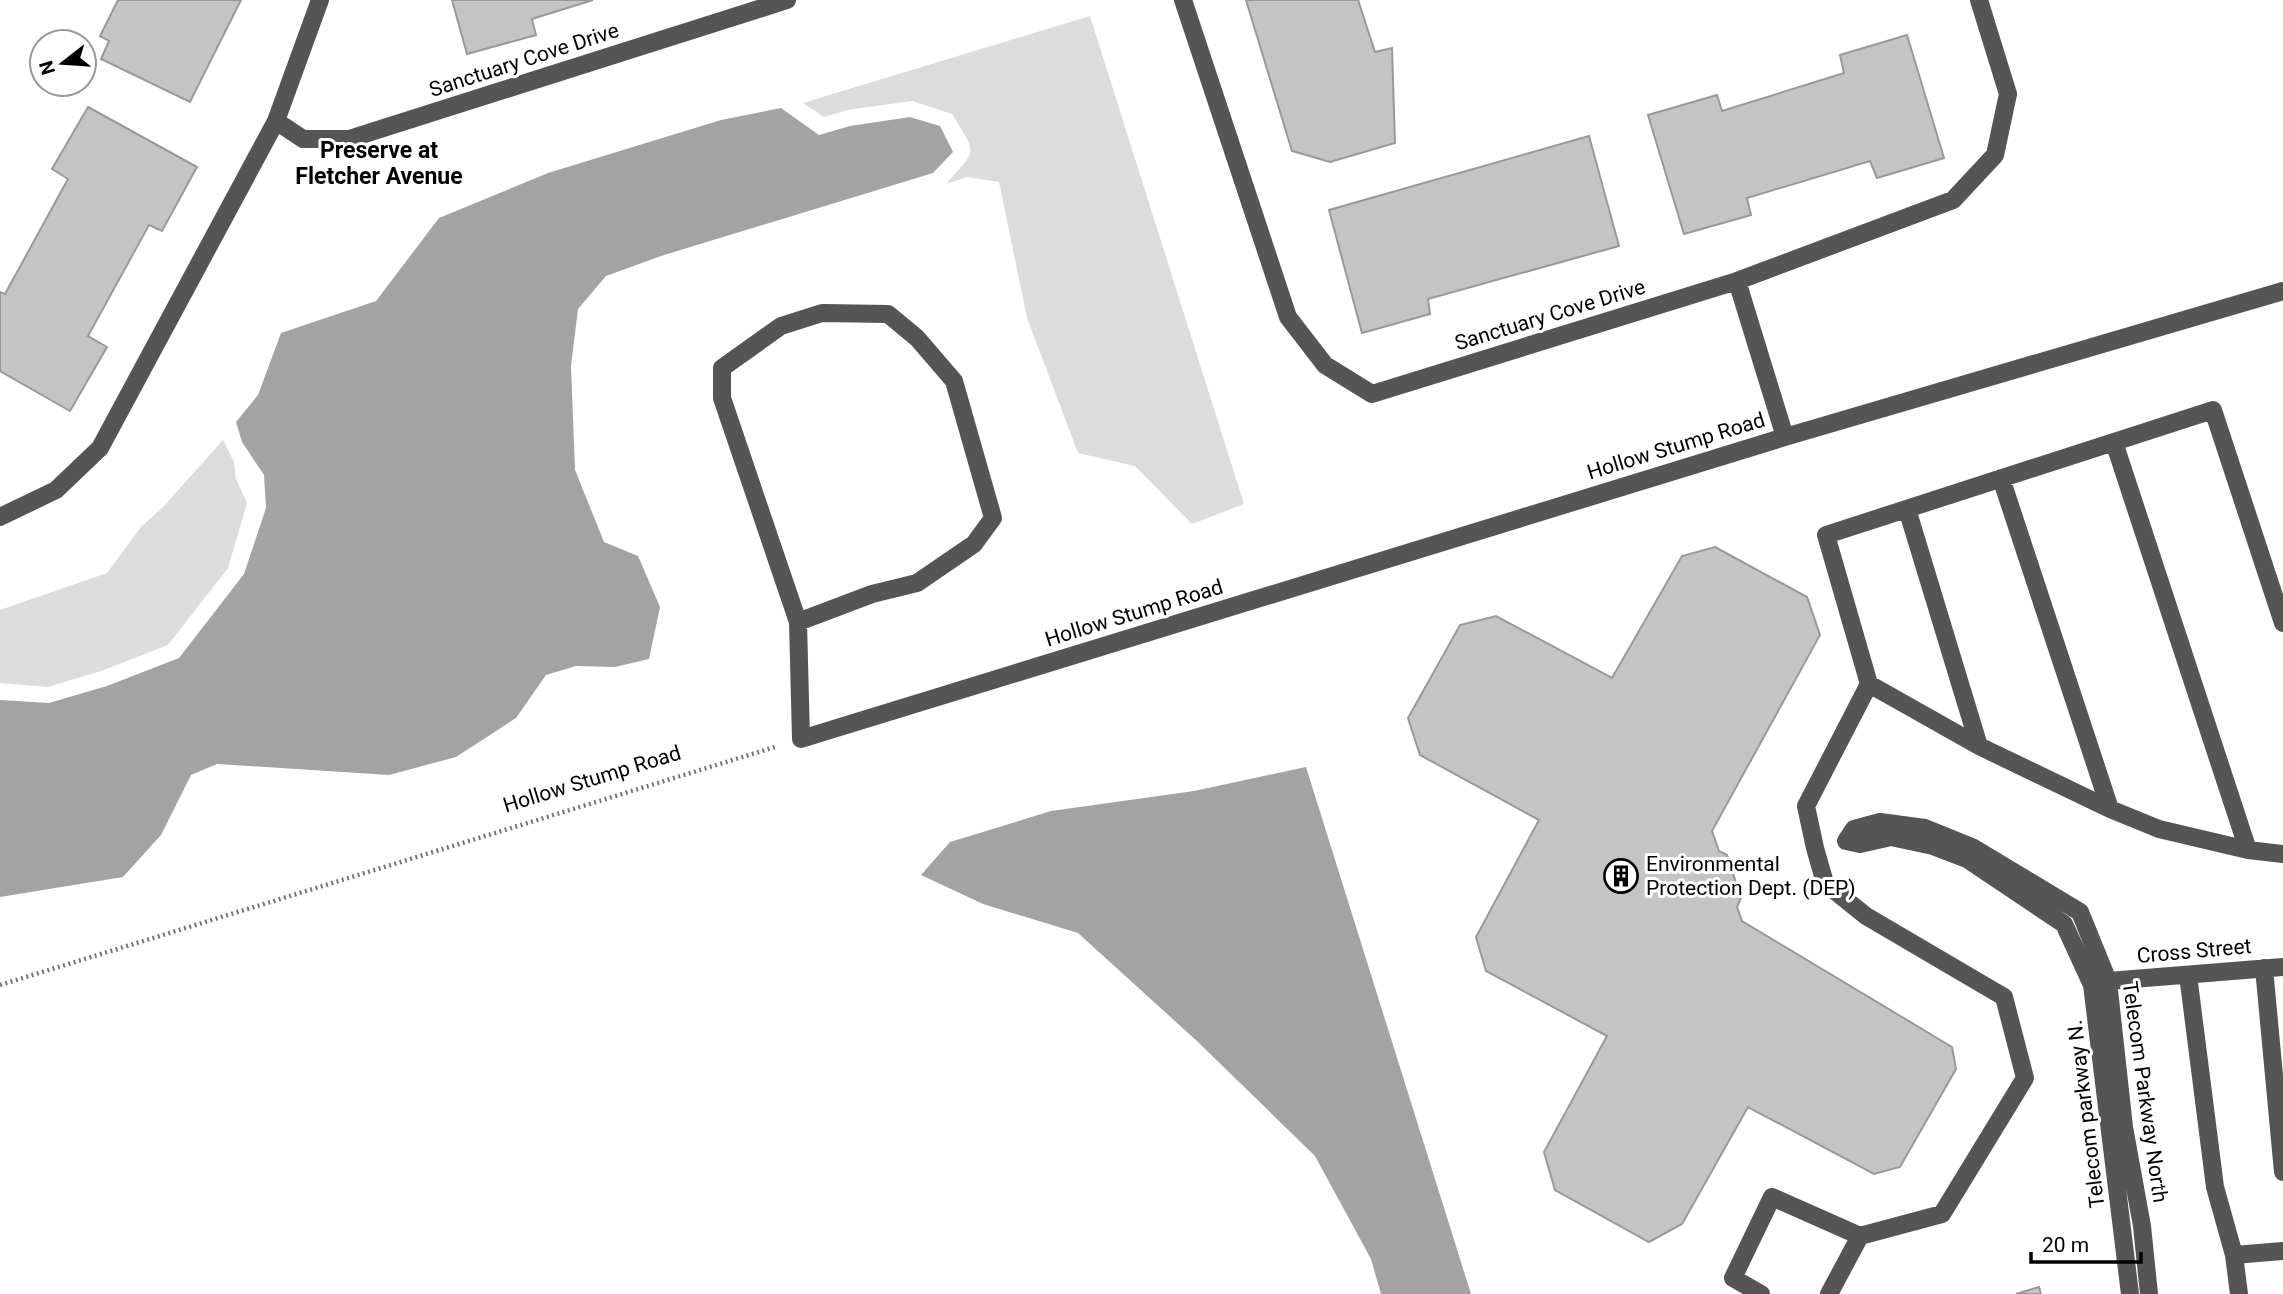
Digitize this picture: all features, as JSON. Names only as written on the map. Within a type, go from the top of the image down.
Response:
[{"type":"street","points":[[0,517],[56,490],[100,447],[276,121],[320,0]]},
{"type":"street","name":"Sanctuary Cove Drive","points":[[276,121],[303,139],[349,139],[787,0]]},
{"type":"street","name":"Sanctuary Cove Drive","points":[[1183,0],[1288,317],[1325,365],[1372,394],[1737,281],[1953,201],[1995,155],[2008,94],[1979,0]]},
{"type":"street","points":[[1737,281],[1785,437]]},
{"type":"street","name":"Hollow Stump Road","points":[[801,739],[1785,437],[2283,292]]},
{"type":"street","points":[[798,622],[872,594],[917,583],[974,544],[993,518],[954,382],[917,338],[888,314],[822,313],[781,326],[722,368],[722,398],[798,622],[801,739]]},
{"type":"street","points":[[1761,1294],[1733,1278],[1772,1197],[1860,1236],[1942,1214],[2025,1078],[2004,997],[1867,916],[1825,883],[1806,806],[1869,684],[1826,535],[2213,410],[2283,623]]},
{"type":"street","points":[[2114,442],[2248,850]]},
{"type":"street","points":[[2001,478],[2110,809]]},
{"type":"street","points":[[1907,509],[1979,746]]},
{"type":"street","points":[[1869,684],[1979,746],[2110,809],[2159,829],[2248,850],[2283,854]]},
{"type":"street","name":"Telecom Parkway North","points":[[1846,841],[1854,829],[1880,822],[1925,828],[1972,847],[2080,912],[2108,981],[2124,1128],[2142,1226],[2149,1294]]},
{"type":"street","name":"Telecom parkway N.","points":[[1846,841],[1860,844],[1891,837],[1933,846],[1967,859],[2064,924],[2092,985],[2130,1294]]},
{"type":"street","name":"Cross Street","points":[[2108,981],[2283,967]]},
{"type":"street","points":[[2264,968],[2283,1172]]},
{"type":"street","points":[[2188,975],[2215,1187],[2234,1255],[2239,1294]]},
{"type":"street","points":[[1829,1294],[1860,1236]]},
{"type":"street","points":[[2234,1255],[2283,1251]]},
{"type":"path","name":"Hollow Stump Road","points":[[0,985],[801,739]]},
{"type":"shaded area","points":[[1090,16],[1244,504],[1192,524],[1135,466],[1078,453],[1027,318],[999,182],[967,177],[946,184],[964,164],[970,151],[970,145],[952,114],[912,101],[847,110],[824,117],[803,103]]},
{"type":"shaded area","points":[[781,108],[819,135],[850,126],[910,117],[940,126],[953,152],[933,173],[661,256],[606,276],[578,309],[571,366],[575,470],[604,542],[638,556],[660,607],[649,659],[615,667],[576,666],[546,675],[516,718],[456,757],[389,775],[217,764],[191,775],[161,835],[123,877],[0,897],[0,700],[49,703],[107,686],[179,658],[244,574],[266,508],[264,475],[242,442],[236,422],[258,395],[281,333],[376,301],[439,218],[548,173],[721,120]]},
{"type":"shaded area","points":[[223,440],[234,462],[236,479],[247,503],[228,568],[168,645],[101,671],[48,687],[0,683],[0,610],[107,573],[141,527],[164,506]]},
{"type":"shaded area","points":[[1306,767],[1471,1294],[1381,1294],[1371,1259],[1315,1156],[1198,1042],[1078,933],[983,904],[921,875],[950,842],[1051,811],[1194,791]]},
{"type":"building","points":[[118,0],[241,0],[190,102],[101,59],[109,41],[100,36]]},
{"type":"building","points":[[452,0],[593,0],[532,19],[536,35],[467,54]]},
{"type":"building","points":[[1246,0],[1358,0],[1375,52],[1392,48],[1395,143],[1330,162],[1292,151]]},
{"type":"building","points":[[1907,35],[1944,158],[1877,178],[1870,161],[1747,198],[1751,215],[1684,234],[1648,115],[1717,95],[1722,111],[1844,73],[1840,55]]},
{"type":"building","points":[[88,107],[197,167],[162,231],[149,225],[88,336],[107,347],[70,411],[0,371],[0,292],[5,294],[68,179],[52,169]]},
{"type":"building","points":[[1589,136],[1619,246],[1428,299],[1430,314],[1362,333],[1329,210]]},
{"type":"building","name":"Environmental Protection Dept. (DEP)","points":[[1715,547],[1807,597],[1820,635],[1712,831],[1719,851],[1727,855],[1741,898],[1737,907],[1742,921],[1952,1047],[1956,1069],[1900,1167],[1874,1174],[1748,1107],[1682,1224],[1649,1242],[1555,1190],[1544,1152],[1607,1036],[1486,971],[1476,937],[1539,820],[1420,755],[1408,718],[1460,625],[1496,616],[1612,678],[1682,556]]},
{"type":"building","points":[[2039,1287],[2041,1294],[2016,1294]]},
{"type":"place","name":"Environmental Protection Dept. (DEP)","points":[[1621,876]]},
{"type":"district","name":"Preserve at Fletcher Avenue","points":[[379,163]]}]
